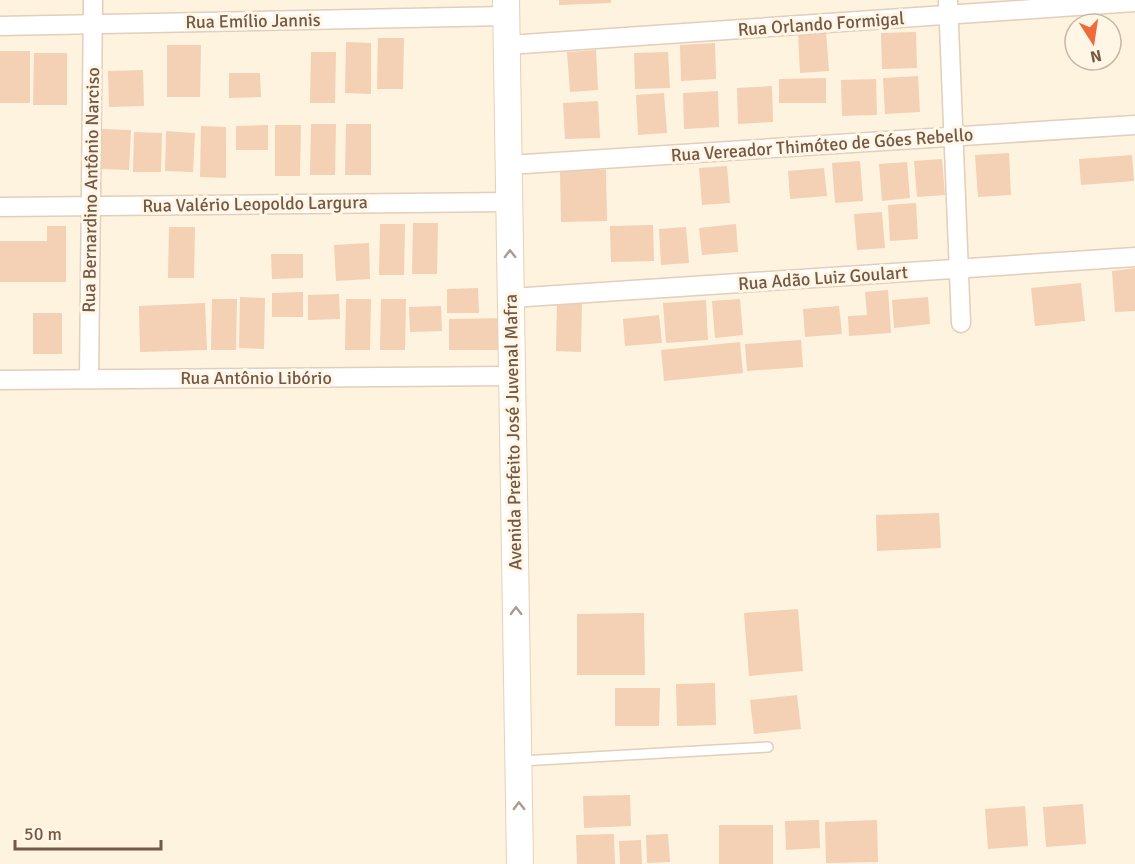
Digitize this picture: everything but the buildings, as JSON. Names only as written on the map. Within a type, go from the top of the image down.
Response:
[{"type":"main road","name":"Avenida Prefeito José Juvenal Mafra","points":[[506,8],[520,864]]},
{"type":"street","name":"Rua Bernardino Antônio Narciso","points":[[89,380],[93,0]]},
{"type":"street","name":"Rua Orlando Formigal","points":[[507,45],[949,8],[1135,2]]},
{"type":"street","name":"Rua Emílio Jannis","points":[[0,26],[506,8]]},
{"type":"street","points":[[949,8],[962,323]]},
{"type":"street","name":"Rua Vereador Thimóteo de Góes Rebello","points":[[509,165],[1135,125]]},
{"type":"street","name":"Rua Valério Leopoldo Largura","points":[[0,207],[510,202]]},
{"type":"street","name":"Rua Adão Luiz Goulart","points":[[511,298],[1135,257]]},
{"type":"street","name":"Rua Antônio Libório","points":[[0,380],[512,376]]},
{"type":"lane","points":[[518,761],[768,747]]}]
